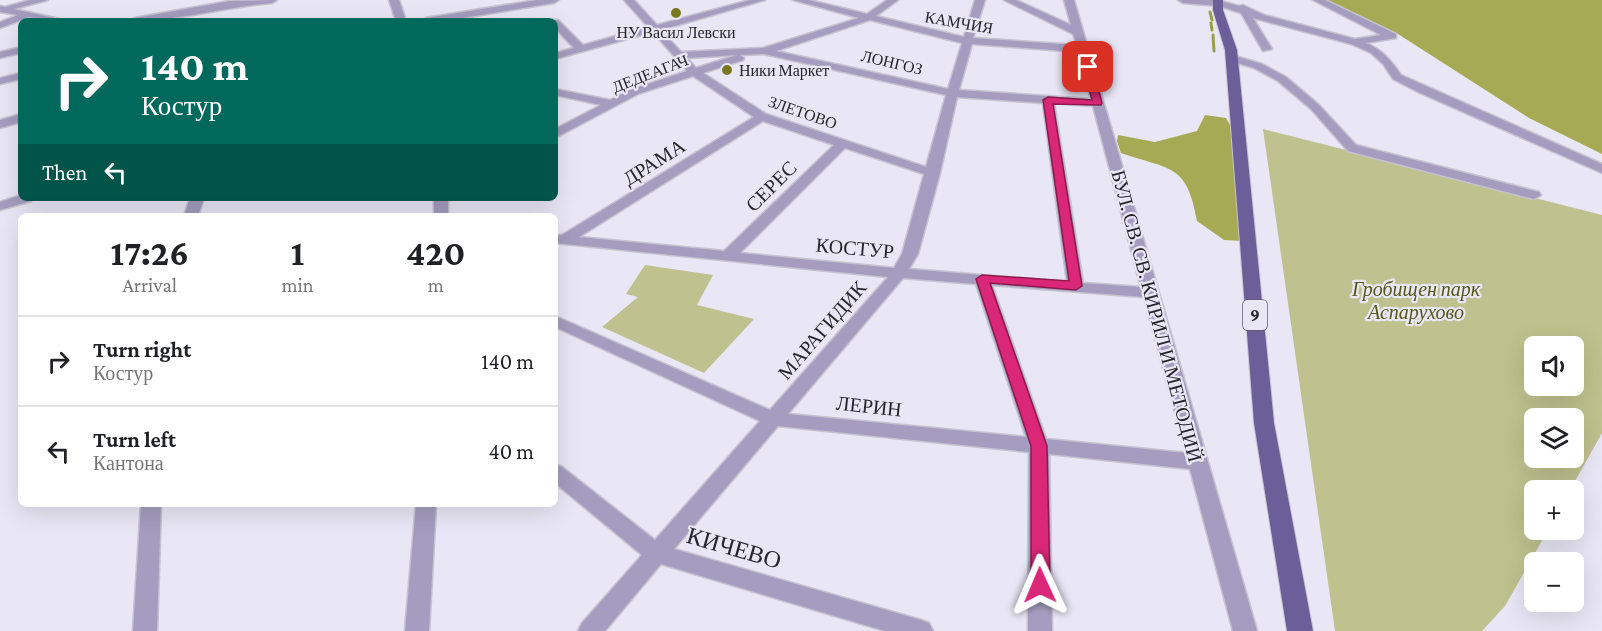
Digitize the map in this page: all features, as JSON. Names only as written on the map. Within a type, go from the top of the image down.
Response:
[{"type":"main road","name":"9","points":[[1225,1],[1218,10],[1232,58],[1264,423],[1300,631]]},
{"type":"street","points":[[0,9],[43,0]]},
{"type":"street","points":[[151,18],[272,0]]},
{"type":"street","points":[[394,0],[400,18]]},
{"type":"street","points":[[444,18],[554,0]]},
{"type":"street","name":"ЗЛЕТОВО","points":[[629,0],[694,72],[762,117],[933,173]]},
{"type":"street","points":[[558,55],[760,0]]},
{"type":"street","name":"КАМЧИЯ","points":[[798,0],[968,41],[1083,49]]},
{"type":"street","name":"ДЕДЕАГАЧ","points":[[558,132],[634,92],[867,18],[893,0]]},
{"type":"street","name":"МАРАГИДИК","points":[[590,631],[899,273],[910,254],[933,173],[952,93],[981,0]]},
{"type":"street","points":[[1010,0],[1078,32]]},
{"type":"street","name":"БУЛ. СВ. СВ. КИРИЛ И МЕТОДИЙ","points":[[1069,0],[1245,631]]},
{"type":"street","points":[[1183,0],[1225,1],[1244,11],[1267,49]]},
{"type":"street","points":[[1318,0],[1392,36],[1355,42]]},
{"type":"street","points":[[1225,1],[1244,11],[1355,42],[1375,51],[1387,62],[1397,77],[1602,170]]},
{"type":"street","points":[[537,3],[552,18]]},
{"type":"street","points":[[0,9],[48,18]]},
{"type":"street","points":[[193,18],[194,10]]},
{"type":"street","points":[[18,18],[29,14]]},
{"type":"street","points":[[0,25],[18,18]]},
{"type":"street","points":[[558,24],[581,49]]},
{"type":"street","points":[[0,55],[18,51]]},
{"type":"street","name":"ЛОНГОЗ","points":[[679,55],[764,51],[952,93],[1098,103]]},
{"type":"street","points":[[1232,58],[1258,66],[1282,79],[1315,108],[1352,148],[1534,195]]},
{"type":"street","points":[[0,81],[18,77]]},
{"type":"street","points":[[558,93],[612,104]]},
{"type":"street","points":[[1048,100],[1076,286]]},
{"type":"street","name":"ДРАМА","points":[[561,239],[762,117]]},
{"type":"street","points":[[0,124],[18,119]]},
{"type":"street","name":"СЕРЕС","points":[[726,257],[843,142]]},
{"type":"street","points":[[0,206],[18,200]]},
{"type":"street","name":"КОСТУР","points":[[561,239],[899,273],[1152,293]]},
{"type":"street","points":[[982,279],[1039,446],[1040,631]]},
{"type":"street","name":"ЛЕРИН","points":[[558,322],[773,419],[1198,462]]},
{"type":"street","name":"КИЧЕВО","points":[[558,474],[655,554],[921,631]]},
{"type":"street","points":[[145,631],[151,507]]},
{"type":"street","points":[[417,631],[426,507]]},
{"type":"green space","points":[[1327,0],[1602,0],[1602,154],[1529,118],[1398,34]]},
{"type":"green space","points":[[1205,115],[1226,118],[1230,125],[1242,241],[1224,240],[1197,221],[1188,188],[1181,178],[1164,167],[1121,153],[1117,141],[1118,135],[1155,142],[1197,131]]},
{"type":"green space","name":"Гробищен парк Аспарухово","points":[[1263,129],[1602,215],[1602,433],[1584,465],[1584,408],[1524,408],[1524,468],[1582,468],[1576,480],[1524,480],[1524,540],[1542,540],[1536,552],[1524,552],[1524,572],[1505,606],[1482,631],[1335,631]]},
{"type":"green space","points":[[645,265],[713,275],[697,305],[754,319],[704,373],[602,327],[638,297],[626,294]]},
{"type":"waterway","points":[[1210,12],[1212,20]]},
{"type":"waterway","points":[[1211,23],[1212,30]]},
{"type":"waterway","points":[[1213,35],[1214,51]]},
{"type":"place","name":"НУ Васил Левски","points":[[676,13]]},
{"type":"place","name":"Ники Маркет","points":[[727,70]]},
{"type":"route","points":[[1040,585],[1039,446],[982,279],[1076,286],[1048,100],[1098,103],[1088,67]]}]
